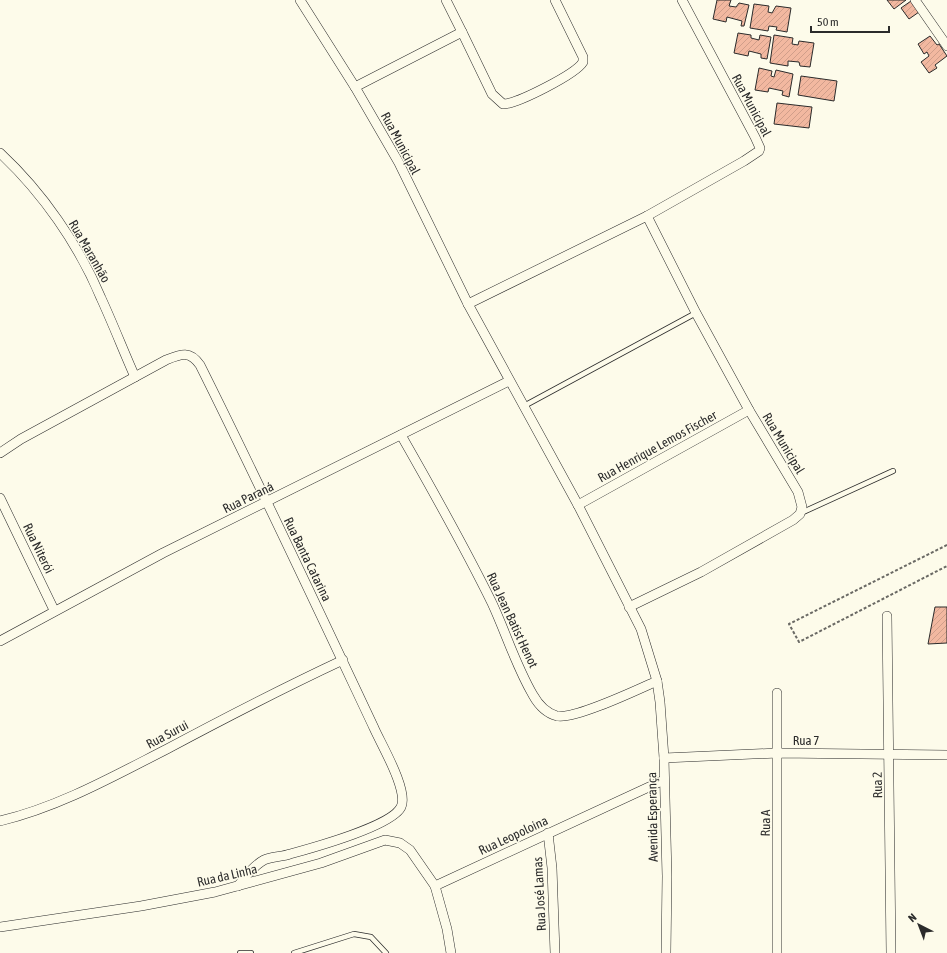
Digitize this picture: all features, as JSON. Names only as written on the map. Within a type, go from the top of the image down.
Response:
[{"type":"street","name":"Rua Municipal","points":[[300,0],[355,87],[399,164],[468,304],[578,505],[643,634],[657,681]]},
{"type":"street","points":[[446,0],[492,94],[503,104],[510,104],[567,75],[579,68],[583,62],[583,57],[555,0]]},
{"type":"street","name":"Rua Municipal","points":[[468,304],[647,216],[756,154],[760,148],[682,0]]},
{"type":"street","points":[[915,0],[947,46]]},
{"type":"street","points":[[355,87],[462,32]]},
{"type":"street","name":"Rua Maranhão","points":[[0,153],[31,187],[66,233],[101,297],[135,377]]},
{"type":"street","name":"Rua Municipal","points":[[647,216],[696,313],[749,410],[798,492],[802,506],[800,514]]},
{"type":"street","name":"Rua Banta Catarina","points":[[0,453],[21,439],[166,360],[183,353],[196,360],[343,660],[401,789],[403,799],[401,806],[389,818],[369,828],[314,847],[264,860],[251,870],[238,886]]},
{"type":"street","name":"Rua Paraná","points":[[0,640],[163,553],[509,381]]},
{"type":"street","name":"Rua Henrique Lemos Fischer","points":[[578,505],[749,410]]},
{"type":"street","name":"Rua Jean Batist Henot","points":[[401,435],[456,532],[492,604],[533,695],[545,710],[559,717],[567,716],[595,707],[657,681]]},
{"type":"street","name":"Rua Niterói","points":[[0,498],[54,610]]},
{"type":"street","points":[[630,606],[713,565],[779,529],[800,514]]},
{"type":"street","name":"Rua 2","points":[[888,616],[891,953]]},
{"type":"street","name":"Rua Surui","points":[[0,821],[44,806],[83,790],[278,691],[343,660]]},
{"type":"street","name":"Avenida Esperança","points":[[657,681],[664,758],[667,876],[666,953]]},
{"type":"street","name":"Rua A","points":[[777,693],[777,953]]},
{"type":"street","name":"Rua 7","points":[[664,758],[778,753],[947,755]]},
{"type":"street","name":"Rua Leopoloina","points":[[435,886],[664,780]]},
{"type":"street","name":"Rua José Lamas","points":[[548,833],[552,868],[555,953]]},
{"type":"street","name":"Rua da Linha","points":[[0,927],[142,906],[238,886],[321,863],[385,840],[396,841],[410,850],[435,886]]},
{"type":"street","points":[[435,886],[447,929],[451,953]]},
{"type":"lane","points":[[524,406],[696,313]]},
{"type":"lane","points":[[800,514],[893,471]]},
{"type":"lane","points":[[294,953],[354,934],[371,937],[386,953]]},
{"type":"lane","points":[[240,953],[251,953]]},
{"type":"path","points":[[947,545],[789,624],[799,642],[947,566]]},
{"type":"building","points":[[717,0],[731,0],[729,6],[736,7],[739,3],[749,5],[744,26],[741,26],[742,21],[727,17],[726,22],[713,19]]},
{"type":"building","points":[[887,0],[906,0],[894,9]]},
{"type":"building","points":[[911,1],[919,12],[909,19],[901,8]]},
{"type":"building","points":[[754,4],[769,6],[768,12],[772,13],[776,6],[791,8],[787,32],[776,30],[777,27],[769,26],[768,31],[750,28]]},
{"type":"building","points":[[738,33],[751,35],[751,38],[759,40],[760,35],[771,37],[767,59],[761,58],[761,54],[749,51],[748,56],[734,53]]},
{"type":"building","points":[[774,35],[793,38],[792,44],[798,45],[799,41],[814,43],[810,67],[800,66],[799,62],[788,61],[788,66],[770,63]]},
{"type":"building","points":[[930,36],[937,45],[939,44],[947,56],[935,65],[937,68],[929,73],[921,62],[929,56],[927,52],[924,54],[918,44]]},
{"type":"building","points":[[759,68],[772,71],[771,76],[774,77],[776,70],[793,74],[789,97],[782,95],[783,91],[769,88],[768,92],[755,90]]},
{"type":"building","points":[[801,76],[837,81],[834,101],[798,95]]},
{"type":"building","points":[[777,103],[812,107],[809,128],[774,124]]},
{"type":"building","points":[[935,607],[947,607],[947,643],[928,644]]}]
